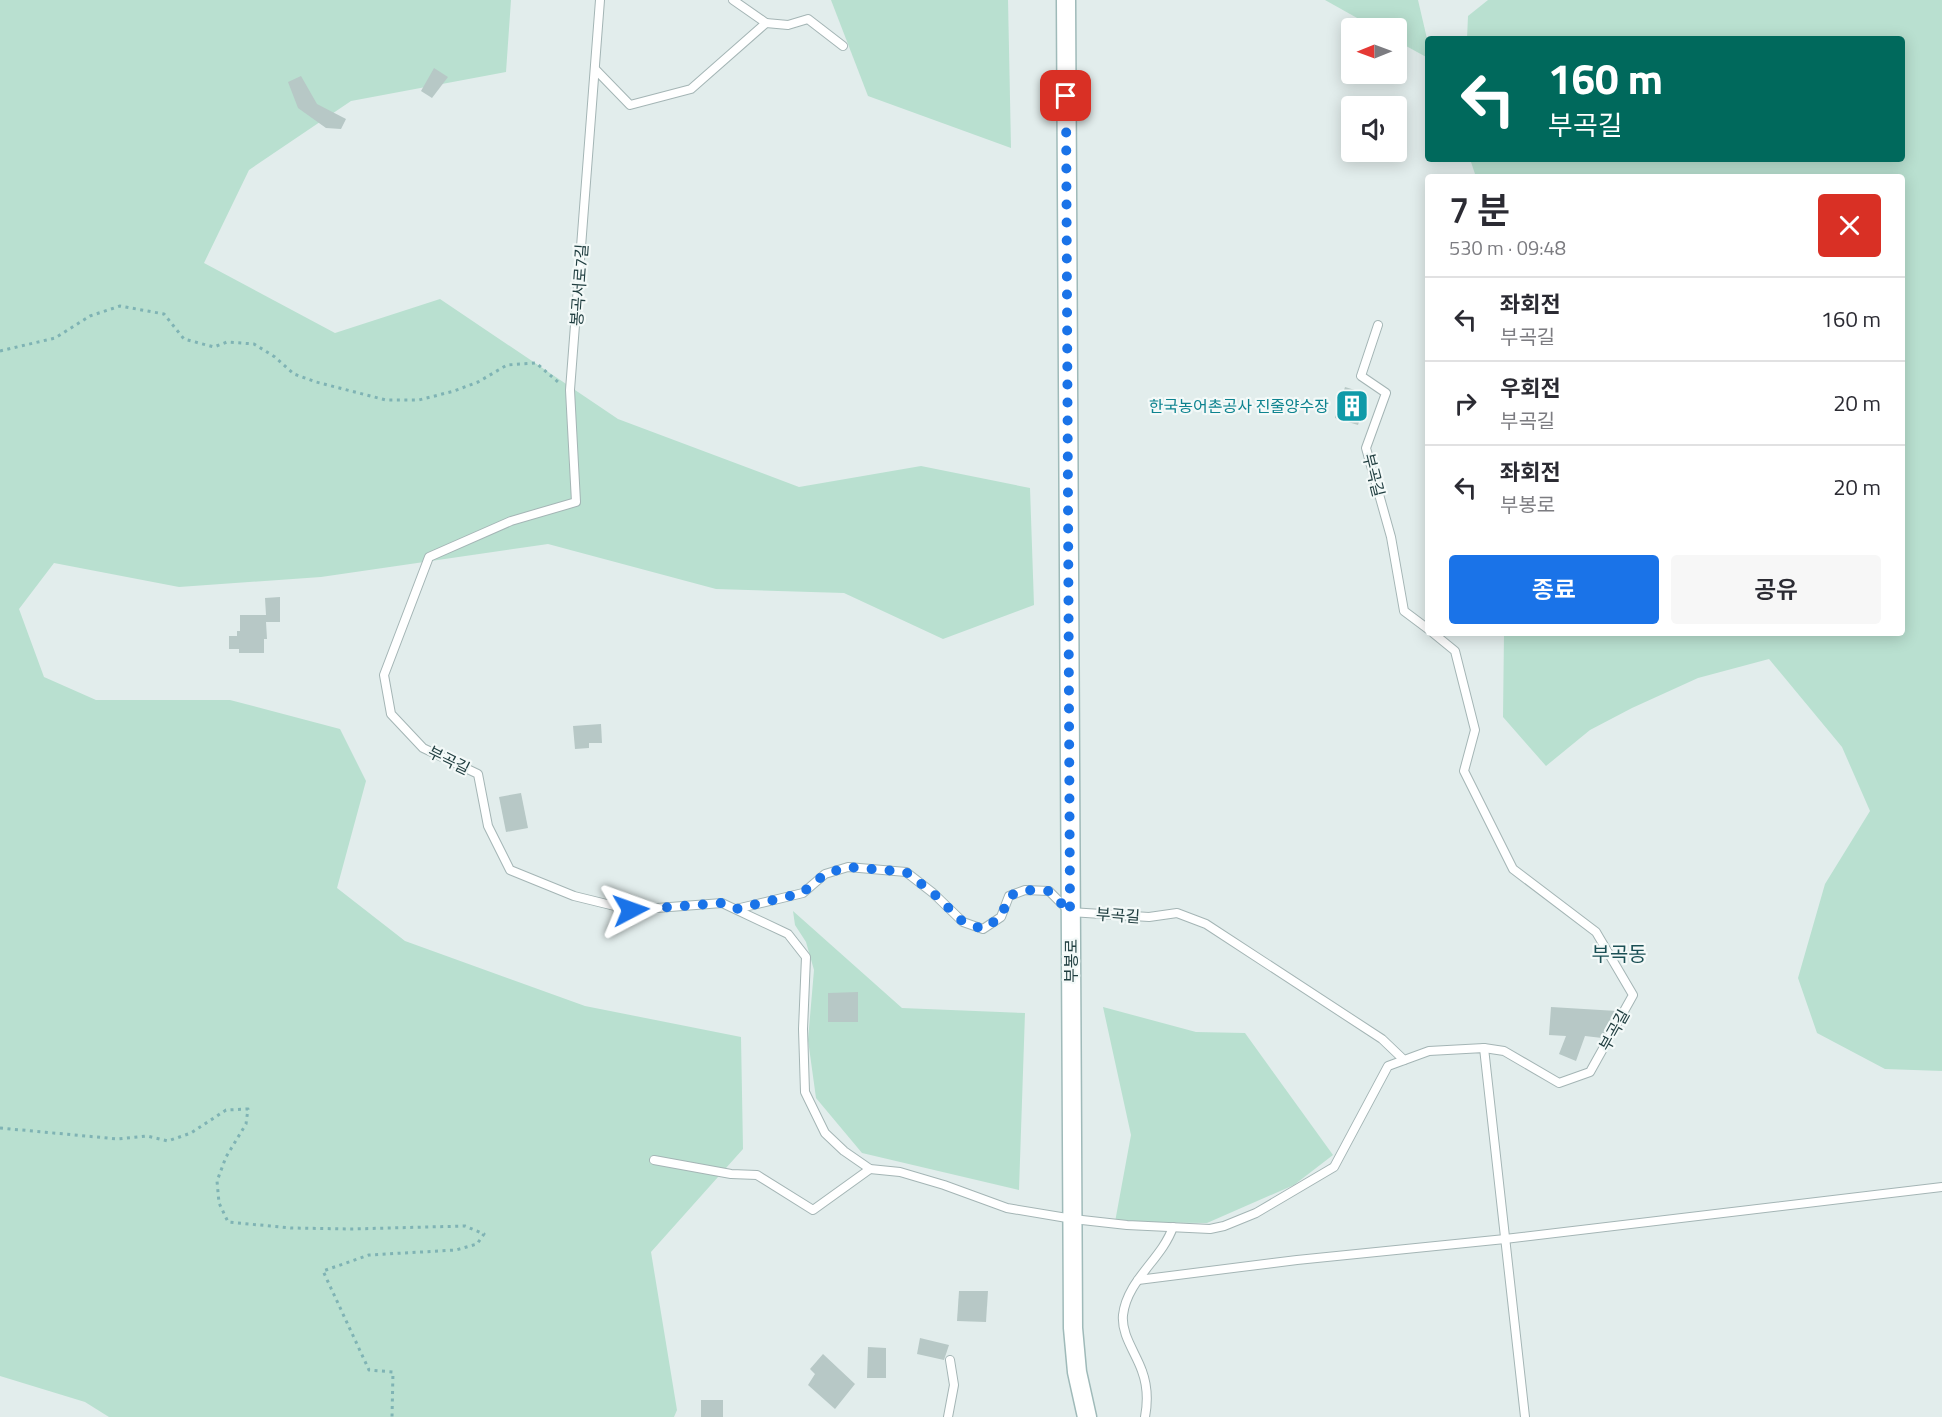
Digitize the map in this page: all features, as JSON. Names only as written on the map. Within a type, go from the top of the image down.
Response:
[{"type":"street","name":"부봉로","points":[[1066,0],[1073,1328],[1077,1372],[1087,1417]]},
{"type":"lane","name":"봉곡서로7길","points":[[511,521],[576,502],[570,390],[600,0]]},
{"type":"lane","points":[[733,0],[766,23],[788,25],[808,19],[843,46]]},
{"type":"lane","points":[[596,70],[630,105],[671,94],[691,88],[766,23]]},
{"type":"lane","name":"부곡길","points":[[1378,324],[1361,376],[1386,393],[1366,448],[1391,537],[1404,611],[1425,627]]},
{"type":"lane","name":"부곡길","points":[[511,521],[429,557],[384,675],[391,714],[423,748],[478,774],[488,826],[510,870],[574,896],[631,910],[722,903],[788,934],[806,957],[803,1029],[805,1092],[825,1133],[844,1151],[870,1170]]},
{"type":"lane","name":"부곡길","points":[[1437,636],[1455,651],[1475,730],[1464,771],[1513,869],[1596,932],[1633,995],[1590,1072],[1559,1083],[1504,1051],[1484,1048]]},
{"type":"lane","name":"부곡길","points":[[736,909],[802,893],[825,874],[848,867],[906,872],[933,893],[963,922],[983,929],[1001,917],[1009,896],[1025,890],[1049,891],[1070,912],[1149,917],[1177,913],[1206,924],[1382,1039],[1404,1060]]},
{"type":"lane","points":[[654,1160],[731,1174],[757,1174],[813,1210],[870,1170],[900,1172],[1007,1208],[1127,1225],[1210,1229],[1256,1213],[1334,1167],[1388,1066],[1429,1051],[1484,1048],[1525,1417]]},
{"type":"lane","points":[[1138,1280],[1942,1187]]},
{"type":"lane","points":[[1145,1417],[1146,1383],[1127,1339],[1123,1322],[1125,1308],[1138,1280],[1161,1251],[1173,1227]]},
{"type":"lane","points":[[948,1417],[954,1385],[950,1359]]},
{"type":"path","points":[[0,351],[55,338],[90,316],[120,306],[164,314],[184,339],[214,348],[227,342],[254,344],[275,357],[294,374],[386,400],[419,400],[446,394],[507,365],[536,363],[570,390]]},
{"type":"path","points":[[0,1128],[118,1139],[147,1136],[168,1141],[191,1133],[226,1110],[248,1109],[246,1124],[226,1157],[216,1181],[219,1203],[228,1222],[291,1228],[465,1226],[484,1234],[477,1244],[456,1250],[369,1255],[323,1271],[369,1370],[393,1372],[392,1417]]},
{"type":"green space","points":[[0,0],[511,0],[506,72],[351,101],[249,170],[204,263],[335,333],[440,299],[618,419],[799,487],[921,466],[1030,488],[1034,605],[943,639],[844,593],[716,589],[548,544],[321,577],[179,587],[54,563],[19,609],[44,677],[96,700],[230,700],[340,729],[366,781],[337,888],[405,941],[585,1006],[741,1037],[743,1149],[651,1252],[677,1410],[674,1417],[109,1417],[85,1402],[0,1376]]},
{"type":"green space","points":[[831,0],[1008,0],[1011,148],[868,96]]},
{"type":"green space","points":[[1325,0],[1418,0],[1426,36],[1425,56],[1407,46],[1407,18],[1357,18]]},
{"type":"green space","points":[[1488,0],[1942,0],[1942,1071],[1885,1069],[1817,1033],[1798,978],[1825,884],[1870,811],[1842,747],[1769,659],[1698,678],[1632,708],[1590,730],[1546,766],[1503,717],[1504,636],[1905,636],[1905,174],[1475,174],[1471,162],[1905,162],[1905,36],[1467,36],[1468,16]]},
{"type":"green space","points":[[793,911],[902,1008],[1025,1013],[1019,1190],[862,1153],[816,1098],[808,1040],[814,970],[806,942],[795,925]]},
{"type":"green space","points":[[1103,1007],[1196,1032],[1245,1033],[1333,1155],[1294,1185],[1207,1223],[1115,1222],[1131,1135]]},
{"type":"building","points":[[434,68],[448,77],[432,98],[421,91]]},
{"type":"building","points":[[301,76],[317,104],[346,119],[341,129],[326,128],[298,108],[288,82]]},
{"type":"building","name":"한국농어촌공사 진줄양수장","points":[[1345,387],[1368,394],[1358,425],[1335,418]]},
{"type":"building","points":[[280,597],[280,622],[266,622],[267,639],[264,639],[264,653],[239,653],[239,649],[229,649],[229,636],[237,636],[237,631],[240,631],[240,615],[266,615],[265,598]]},
{"type":"building","points":[[601,724],[602,743],[589,743],[589,748],[575,749],[573,726]]},
{"type":"building","points":[[521,793],[528,828],[506,832],[499,797]]},
{"type":"building","points":[[858,992],[858,1022],[828,1022],[828,993]]},
{"type":"building","points":[[1551,1007],[1617,1011],[1602,1038],[1585,1036],[1576,1061],[1559,1054],[1566,1036],[1549,1035]]},
{"type":"building","points":[[959,1291],[988,1291],[986,1322],[957,1321]]},
{"type":"building","points":[[920,1338],[949,1345],[944,1360],[917,1354]]},
{"type":"building","points":[[868,1347],[886,1348],[886,1378],[867,1378]]},
{"type":"building","points":[[823,1354],[855,1384],[835,1409],[808,1385],[815,1374],[810,1369]]},
{"type":"building","points":[[701,1400],[723,1400],[723,1417],[701,1417]]},
{"type":"place","name":"한국농어촌공사 진줄양수장","points":[[1352,406]]},
{"type":"district","name":"부곡동","points":[[1619,954]]},
{"type":"route","points":[[631,910],[722,903],[736,909],[802,893],[825,874],[848,867],[906,872],[933,893],[963,922],[983,929],[1001,917],[1009,896],[1025,890],[1049,891],[1070,912],[1066,96]]}]
